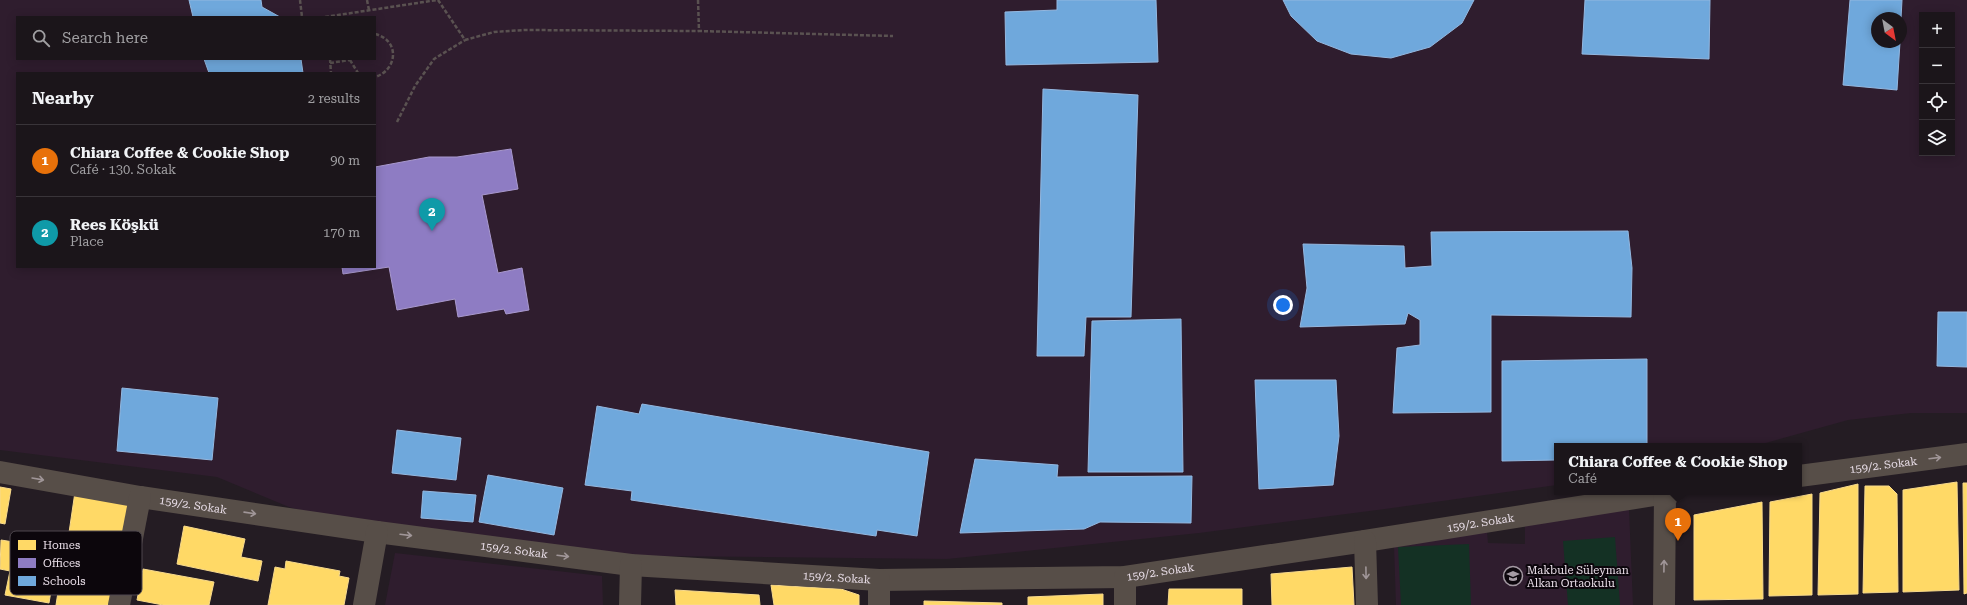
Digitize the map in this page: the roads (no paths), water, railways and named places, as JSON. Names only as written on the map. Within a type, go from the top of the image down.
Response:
[{"type":"street","name":"159/2. Sokak","points":[[1802,476],[1967,454]]},
{"type":"street","name":"159/2. Sokak","points":[[0,472],[140,497],[377,532],[631,565],[879,580],[1125,577],[1365,542],[1657,495]]},
{"type":"street","points":[[1664,605],[1669,495]]},
{"type":"street","points":[[133,531],[140,497]]},
{"type":"street","points":[[364,605],[377,532]]},
{"type":"street","points":[[1365,542],[1366,605]]},
{"type":"street","points":[[630,605],[631,565]]},
{"type":"street","points":[[1125,577],[1125,605]]},
{"type":"street","points":[[879,580],[879,605]]},
{"type":"street","points":[[118,605],[120,595]]},
{"type":"place","name":"Rees Köşkü","points":[[432,231]]},
{"type":"place","name":"Chiara Coffee & Cookie Shop","points":[[1678,541]]},
{"type":"place","name":"Makbule Süleyman Alkan Ortaokulu","points":[[1513,576]]}]
